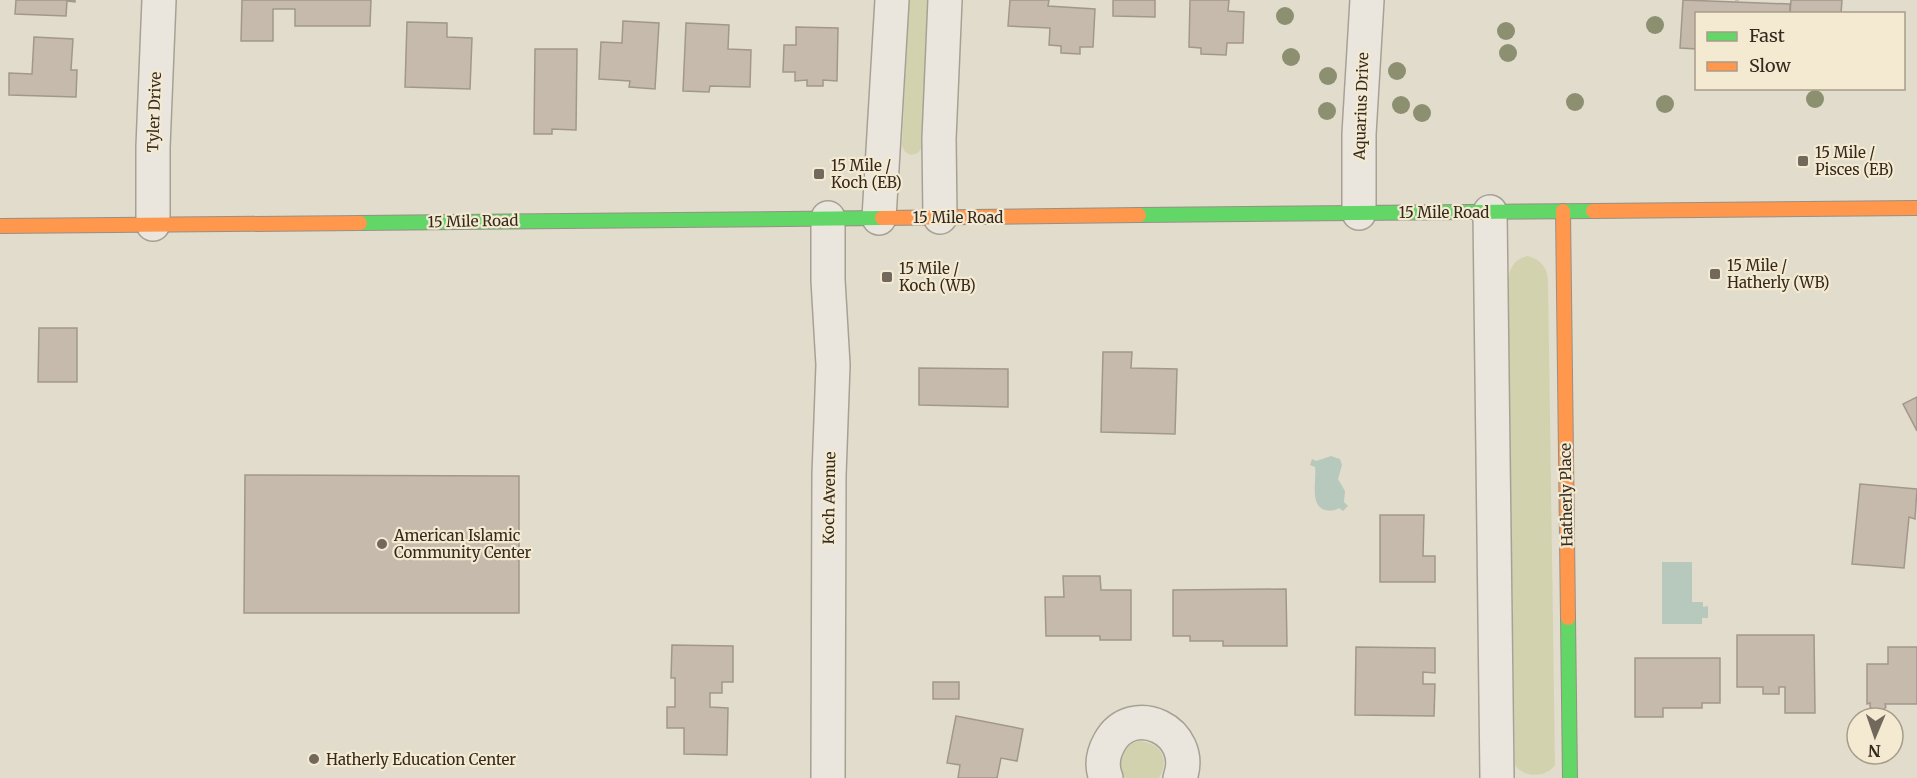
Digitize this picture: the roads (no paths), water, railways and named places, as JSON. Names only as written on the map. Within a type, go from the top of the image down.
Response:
[{"type":"main road","name":"15 Mile Road","points":[[0,226],[1917,208]]},
{"type":"main road","name":"Hatherly Place","points":[[1563,211],[1570,778]]},
{"type":"street","name":"Tyler Drive","points":[[153,224],[153,147],[159,0]]},
{"type":"street","points":[[879,218],[892,0]]},
{"type":"street","points":[[940,217],[939,139],[945,0]]},
{"type":"street","name":"Aquarius Drive","points":[[1359,213],[1359,134],[1367,0]]},
{"type":"street","points":[[1490,212],[1497,778]]},
{"type":"street","name":"Koch Avenue","points":[[828,218],[828,280],[833,365],[828,476],[828,778]]},
{"type":"street","points":[[1106,778],[1102,763],[1111,738],[1121,729],[1134,724],[1153,724],[1171,734],[1179,744],[1187,771]]},
{"type":"place","name":"15 Mile / Pisces (EB)","points":[[1803,161]]},
{"type":"place","name":"15 Mile / Koch (EB)","points":[[819,174]]},
{"type":"place","name":"15 Mile / Hatherly (WB)","points":[[1715,274]]},
{"type":"place","name":"15 Mile / Koch (WB)","points":[[887,277]]},
{"type":"place","name":"American Islamic Community Center","points":[[382,544]]},
{"type":"place","name":"Hatherly Education Center","points":[[314,759]]}]
